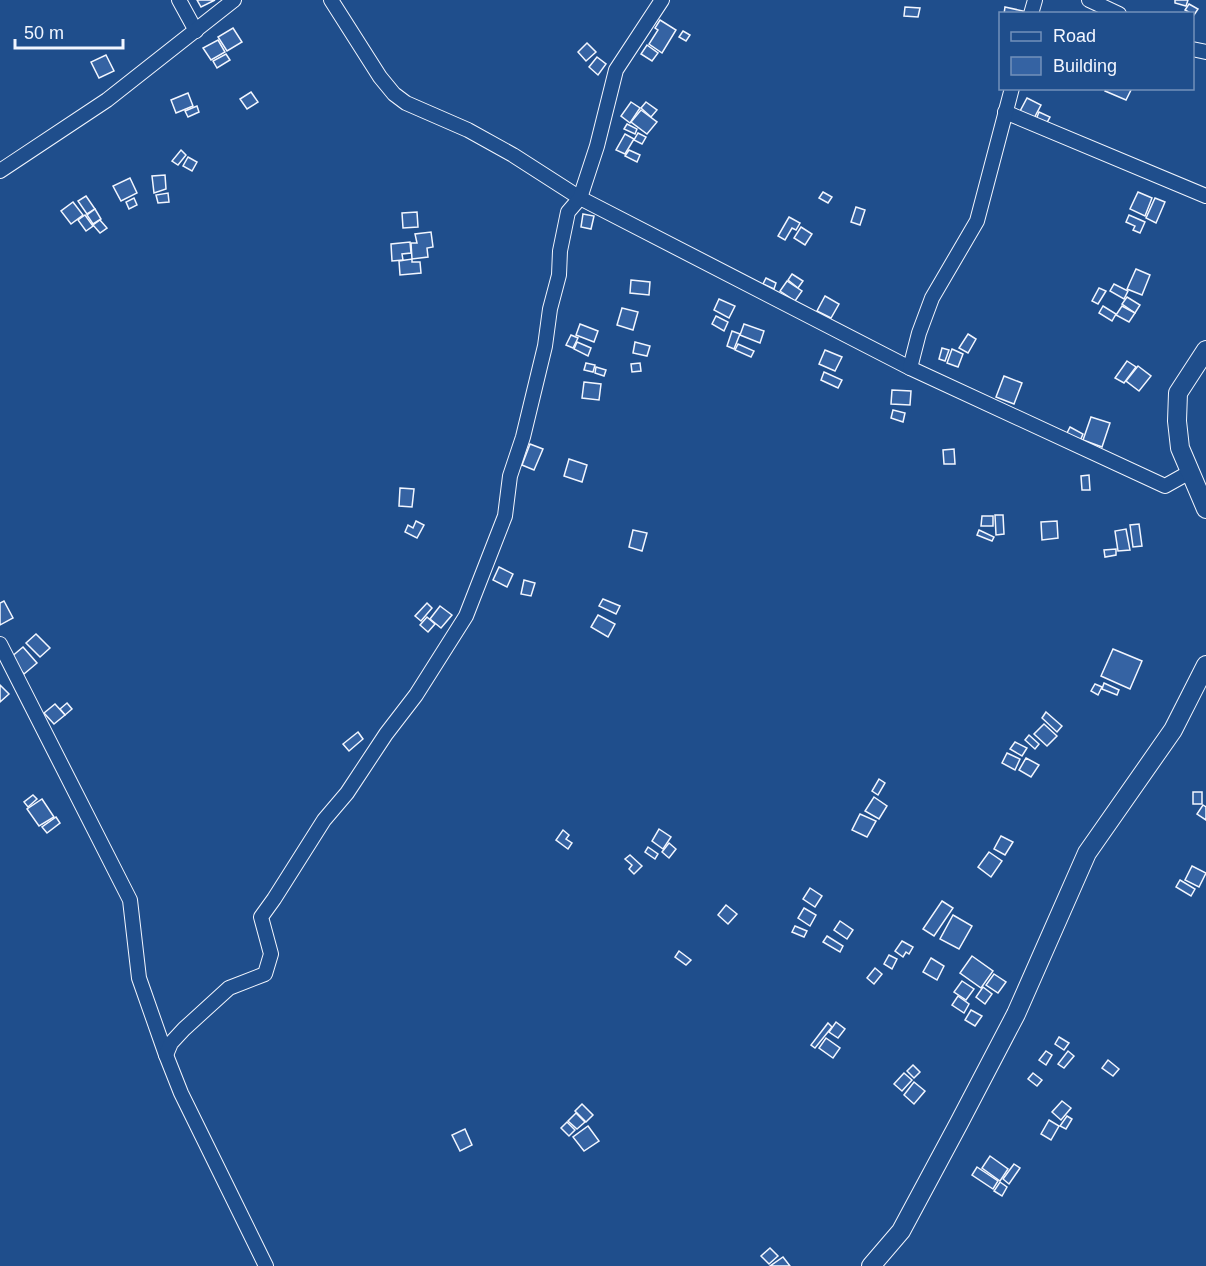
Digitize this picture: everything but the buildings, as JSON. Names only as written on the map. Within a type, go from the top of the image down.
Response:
[{"type":"main road","points":[[1206,350],[1178,393],[1177,421],[1180,448],[1206,509]]},
{"type":"main road","points":[[871,1266],[901,1231],[970,1103],[1016,1014],[1087,853],[1173,730],[1206,665]]},
{"type":"street","points":[[178,0],[196,31]]},
{"type":"street","points":[[0,171],[107,100],[234,0]]},
{"type":"street","points":[[331,0],[380,77],[406,103],[468,129],[513,154],[580,198],[910,368],[1165,486],[1190,472]]},
{"type":"street","points":[[165,1055],[171,1043],[184,1029],[229,988],[265,974],[271,954],[261,917],[324,820],[416,695],[466,616],[505,516],[510,476],[523,437],[545,346],[568,212],[580,198],[597,146],[616,70],[662,0]]},
{"type":"street","points":[[1089,0],[1115,12]]},
{"type":"street","points":[[910,368],[919,333],[932,298],[977,221],[1011,90]]},
{"type":"street","points":[[1005,112],[1206,196]]},
{"type":"street","points":[[1,650],[130,900],[139,978],[165,1055],[181,1094],[266,1266]]}]
